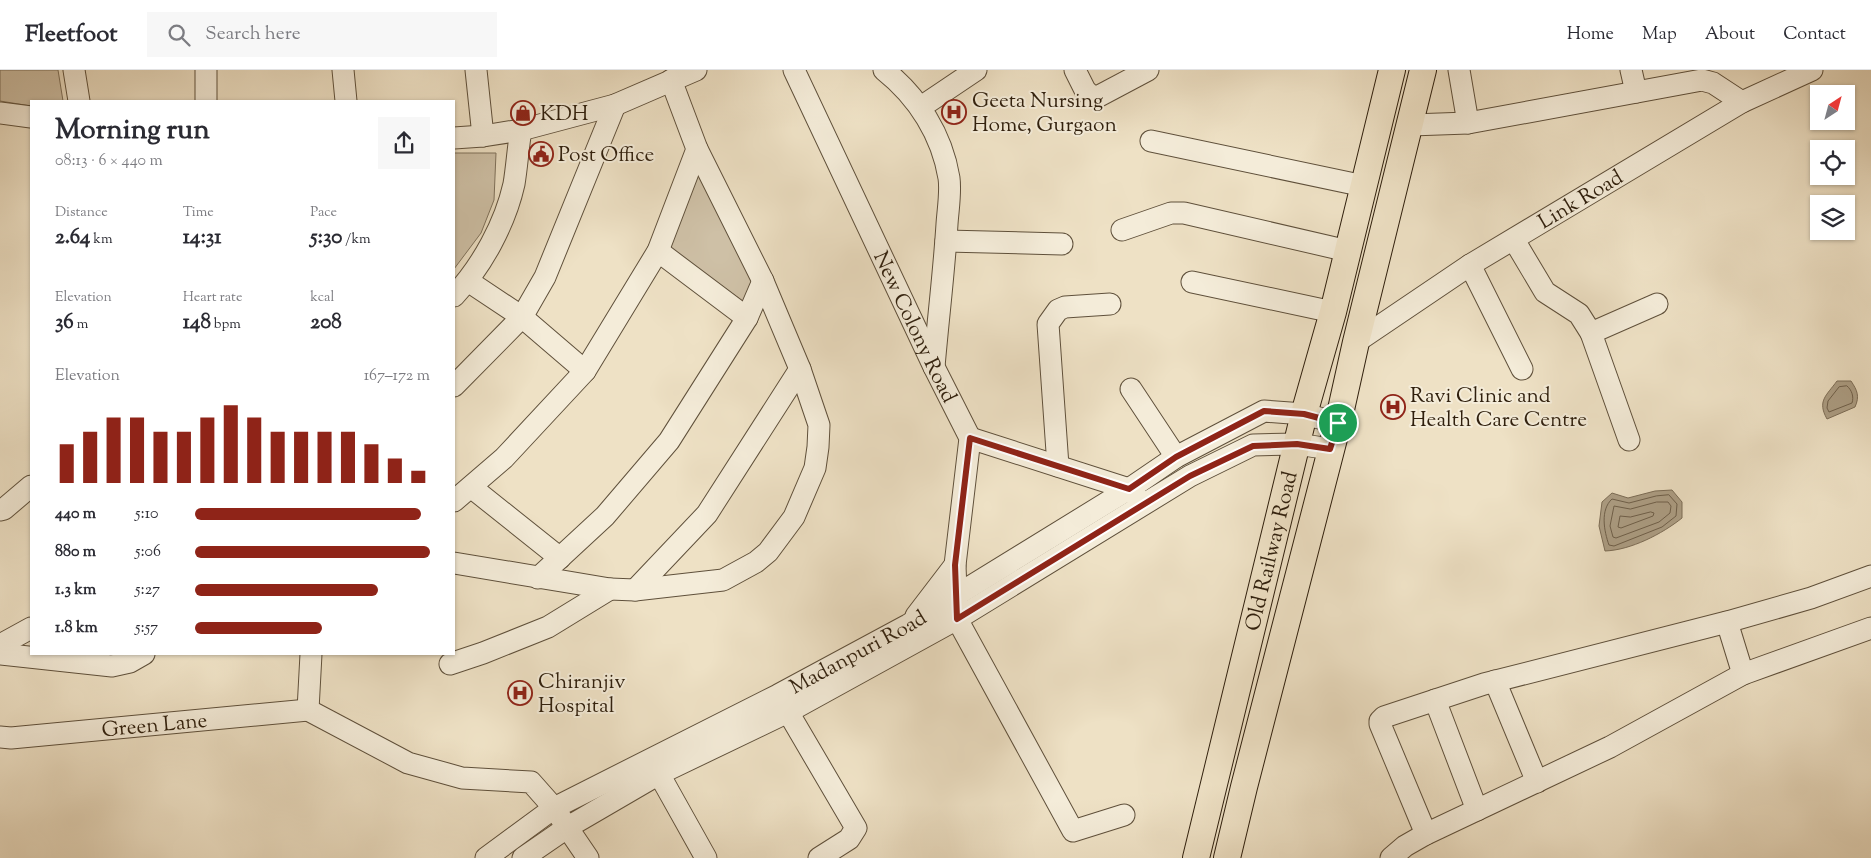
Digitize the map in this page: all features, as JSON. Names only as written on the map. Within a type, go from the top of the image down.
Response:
[{"type":"main road","name":"Old Railway Road","points":[[1196,858],[1304,414],[1333,312],[1392,70]]},
{"type":"main road","name":"Old Railway Road","points":[[1228,858],[1244,787],[1338,423],[1423,70]]},
{"type":"main road","points":[[1215,779],[1244,787]]},
{"type":"street","points":[[74,70],[79,100]]},
{"type":"street","points":[[206,70],[206,100]]},
{"type":"street","points":[[343,70],[346,100]]},
{"type":"street","points":[[476,70],[483,136]]},
{"type":"street","points":[[455,138],[520,130],[615,105],[696,70]]},
{"type":"street","name":"New Colony Road","points":[[794,70],[934,367],[970,438]]},
{"type":"street","points":[[884,70],[901,83],[921,107],[943,152],[950,180],[934,367]]},
{"type":"street","points":[[921,107],[976,70]]},
{"type":"street","points":[[1075,70],[1085,90],[1091,96],[1099,96],[1148,70]]},
{"type":"street","points":[[1459,70],[1468,123]]},
{"type":"street","points":[[1631,70],[1636,92]]},
{"type":"street","name":"Link Road","points":[[1356,342],[1470,265],[1742,102],[1811,70]]},
{"type":"street","points":[[455,564],[610,589],[635,590],[723,580],[756,562],[768,552],[794,517],[815,468],[819,425],[800,368],[763,281],[697,149],[671,80]]},
{"type":"street","points":[[1410,125],[1468,123],[1702,80],[1713,83],[1742,102]]},
{"type":"street","points":[[455,385],[522,317],[545,277],[615,105]]},
{"type":"street","points":[[0,113],[30,117]]},
{"type":"street","points":[[520,130],[514,185],[496,237],[461,288],[522,317],[585,371]]},
{"type":"street","points":[[1151,140],[1364,186]]},
{"type":"street","points":[[455,500],[504,458],[585,371],[658,251],[697,149]]},
{"type":"street","points":[[1122,230],[1171,213],[1184,213],[1348,252]]},
{"type":"street","points":[[1514,240],[1546,292],[1579,314],[1591,333],[1629,440]]},
{"type":"street","points":[[946,241],[1062,244]]},
{"type":"street","points":[[658,251],[746,318]]},
{"type":"street","points":[[1470,265],[1522,369]]},
{"type":"street","points":[[538,578],[605,516],[669,441],[746,318],[763,281]]},
{"type":"street","points":[[1192,282],[1333,312]]},
{"type":"street","points":[[1058,466],[1048,324],[1058,310],[1110,304]]},
{"type":"street","points":[[1591,333],[1657,304]]},
{"type":"street","points":[[635,590],[707,514],[800,368]]},
{"type":"street","points":[[1131,388],[1176,457]]},
{"type":"street","name":"Madanpuri Road","points":[[486,858],[554,808],[778,695],[908,625],[1129,489],[1176,457],[1264,411],[1304,414],[1338,423]]},
{"type":"street","points":[[1124,815],[1074,832],[957,619],[955,565],[970,438],[1129,489],[1144,504]]},
{"type":"street","name":"Madanpuri Road","points":[[523,858],[568,827],[659,774],[788,712],[957,619],[1190,476],[1253,446],[1297,444],[1330,449]]},
{"type":"street","points":[[0,510],[4,509],[30,487]]},
{"type":"street","points":[[472,487],[560,558]]},
{"type":"street","points":[[908,625],[955,565]]},
{"type":"street","points":[[1426,834],[1380,721],[1384,717],[1495,681],[1728,622],[1811,598],[1871,576]]},
{"type":"street","points":[[450,664],[483,654],[548,627],[610,589]]},
{"type":"street","points":[[1728,622],[1743,674]]},
{"type":"street","points":[[1391,858],[1426,834],[1610,747],[1743,674],[1871,628]]},
{"type":"street","points":[[0,645],[30,629]]},
{"type":"street","points":[[0,654],[112,666],[130,662],[142,655]]},
{"type":"street","points":[[311,655],[308,710],[408,763],[462,778],[531,782],[554,808],[588,858]]},
{"type":"street","points":[[1495,681],[1537,782]]},
{"type":"street","points":[[1435,700],[1477,810]]},
{"type":"street","name":"Green Lane","points":[[0,737],[11,738],[308,710]]},
{"type":"street","points":[[788,712],[856,828],[849,839],[819,858]]},
{"type":"street","points":[[659,774],[706,858]]},
{"type":"shaded area","points":[[0,70],[58,70],[63,100],[30,100],[30,106],[0,101]]},
{"type":"shaded area","points":[[455,153],[496,153],[494,200],[481,233],[455,268]]},
{"type":"shaded area","points":[[696,171],[755,283],[744,302],[670,248]]},
{"type":"water","points":[[1837,381],[1851,381],[1857,393],[1857,403],[1855,407],[1827,419],[1823,408],[1824,399]]},
{"type":"water","points":[[1672,490],[1682,502],[1682,518],[1646,540],[1625,548],[1605,551],[1599,526],[1602,502],[1612,493],[1628,498],[1655,491]]},
{"type":"place","name":"Geeta Nursing Home, Gurgaon","points":[[954,112]]},
{"type":"place","name":"KDH","points":[[523,113]]},
{"type":"place","name":"Post Office","points":[[541,154]]},
{"type":"place","name":"Ravi Clinic and Health Care Centre","points":[[1393,407]]},
{"type":"place","name":"Chiranjiv Hospital","points":[[520,693]]},
{"type":"route","points":[[1264,411],[1304,414],[1338,423],[1330,449],[1297,444],[1253,446],[1190,476],[957,619],[955,565],[970,438],[1129,489],[1176,457],[1264,411]]}]
